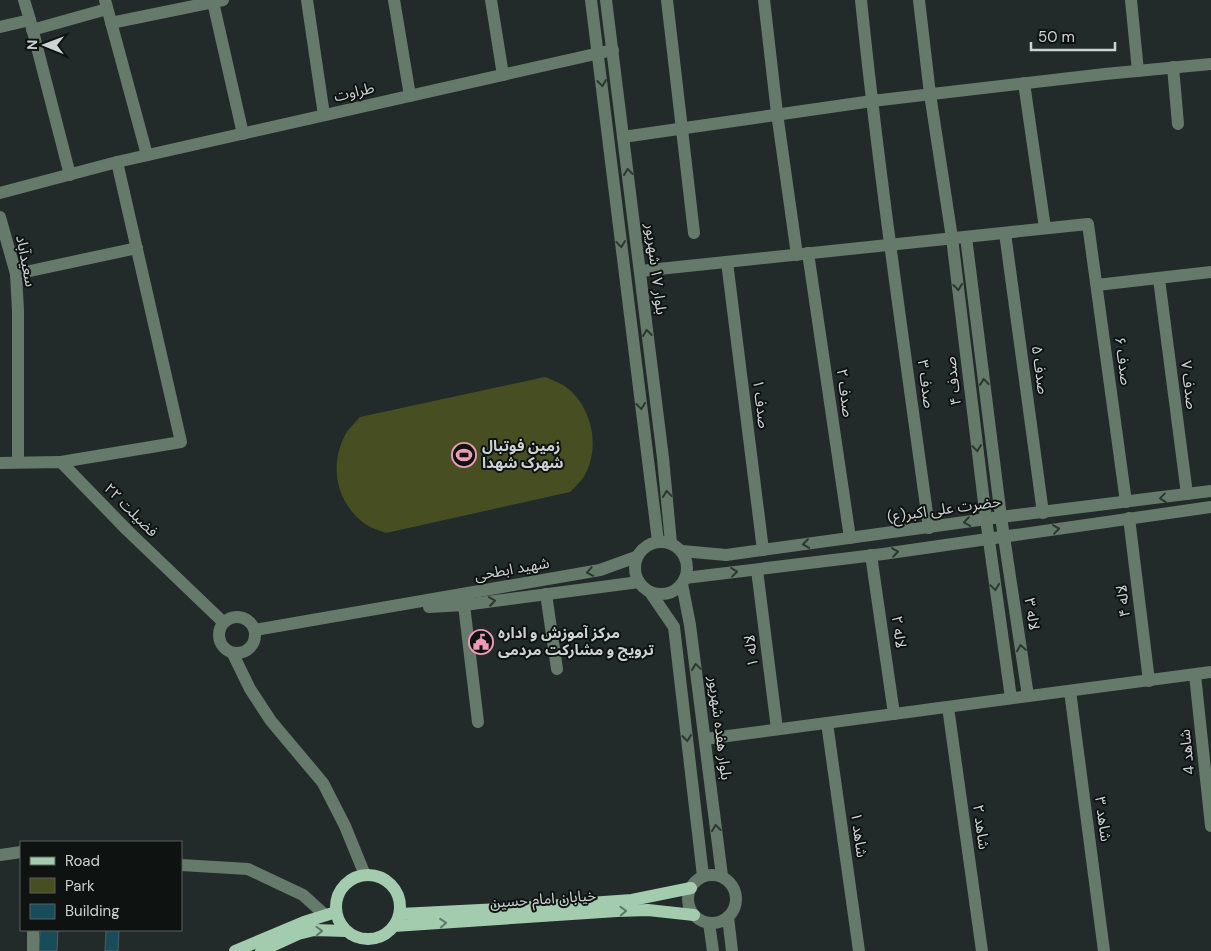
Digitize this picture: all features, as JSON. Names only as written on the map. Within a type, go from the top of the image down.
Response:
[{"type":"main road","points":[[235,951],[331,914],[343,887],[353,879],[365,875],[380,877],[392,886],[399,899],[400,914],[394,926],[384,935],[372,940],[358,938],[346,931],[331,914]]},
{"type":"main road","name":"خیابان امام حسین","points":[[400,914],[632,900],[690,888]]},
{"type":"main road","name":"خیابان امام حسین","points":[[394,926],[617,911],[648,910],[694,915]]},
{"type":"main road","points":[[261,951],[277,948],[298,934],[314,930],[346,931]]},
{"type":"street","points":[[24,0],[70,175]]},
{"type":"street","points":[[307,0],[324,116]]},
{"type":"street","points":[[394,0],[410,96]]},
{"type":"street","points":[[491,0],[503,75]]},
{"type":"street","name":"بلوار ۱۷ شهریور","points":[[591,0],[658,541]]},
{"type":"street","name":"بلوار ۱۷ شهریور","points":[[606,0],[663,458],[671,543]]},
{"type":"street","points":[[667,0],[694,233]]},
{"type":"street","name":"صدف ۲","points":[[764,0],[777,114],[850,538]]},
{"type":"street","name":"صدف ۳","points":[[861,0],[890,245],[929,528]]},
{"type":"street","name":"صدف ۴","points":[[919,0],[930,94],[952,238],[989,538]]},
{"type":"street","points":[[1132,0],[1138,71]]},
{"type":"street","points":[[111,23],[196,3],[218,1],[243,134]]},
{"type":"street","points":[[0,27],[31,25],[106,5],[147,155]]},
{"type":"street","name":"طراوت","points":[[0,193],[147,155],[613,50]]},
{"type":"street","points":[[623,137],[872,101],[1211,64]]},
{"type":"street","points":[[1174,67],[1178,124]]},
{"type":"street","points":[[640,271],[1045,228],[1024,84]]},
{"type":"street","points":[[0,463],[60,462],[181,442],[117,162]]},
{"type":"street","name":"سعیدآباد","points":[[0,217],[16,274],[18,311],[18,462]]},
{"type":"street","name":"صدف ۶","points":[[1045,228],[1088,224],[1126,502]]},
{"type":"street","name":"صدف ۵","points":[[1005,233],[1043,512]]},
{"type":"street","name":"صدف ۴","points":[[966,237],[1004,536]]},
{"type":"street","points":[[16,274],[137,248]]},
{"type":"street","name":"صدف ۱","points":[[726,262],[763,550]]},
{"type":"street","points":[[1096,285],[1211,272]]},
{"type":"street","name":"صدف ۷","points":[[1159,279],[1187,494]]},
{"type":"street","name":"فضیلت ۲۲","points":[[60,462],[127,530],[223,622]]},
{"type":"street","name":"حضرت علی اکبر(ع)","points":[[682,551],[726,555],[1043,512],[1211,492]]},
{"type":"street","points":[[683,581],[1211,506]]},
{"type":"street","name":"لاله ۴","points":[[1129,518],[1149,681]]},
{"type":"street","name":"لاله ۳","points":[[1004,536],[1028,696]]},
{"type":"street","points":[[989,538],[1011,698]]},
{"type":"street","points":[[650,592],[662,594],[673,591],[683,581],[687,564],[682,551],[671,543],[658,541],[645,546],[636,557],[634,571],[639,582],[650,592],[674,627],[703,876]]},
{"type":"street","points":[[785,547],[788,566]]},
{"type":"street","name":"لاله ۲","points":[[871,555],[894,714]]},
{"type":"street","name":"شهید ابطحی","points":[[255,630],[600,570],[636,557]]},
{"type":"street","name":"لاله ۱","points":[[757,570],[777,729]]},
{"type":"street","name":"بلوار هفده شهریور","points":[[683,581],[706,738],[722,876]]},
{"type":"street","name":"شهید ابطحی","points":[[392,606],[464,605],[639,582]]},
{"type":"street","points":[[546,594],[557,669]]},
{"type":"street","points":[[464,605],[478,722]]},
{"type":"street","points":[[232,617],[241,617],[250,622],[255,630],[256,640],[251,648],[243,654],[233,654],[224,649],[219,641],[219,631],[223,622],[232,617]]},
{"type":"street","points":[[233,654],[250,689],[271,721],[323,784],[345,826],[365,875]]},
{"type":"street","points":[[706,738],[1211,672]]},
{"type":"street","name":"شاهد 4","points":[[1195,675],[1211,826]]},
{"type":"street","name":"شاهد ۳","points":[[1070,691],[1104,951]]},
{"type":"street","name":"شاهد ۲","points":[[948,707],[982,951]]},
{"type":"street","name":"شاهد ۱","points":[[827,722],[859,951]]},
{"type":"street","points":[[0,855],[20,852]]},
{"type":"street","points":[[182,865],[248,869],[303,895],[331,914]]},
{"type":"street","points":[[714,874],[722,876],[733,886],[736,895],[736,905],[728,917],[717,923],[709,923],[694,915],[688,904],[690,888],[703,876],[714,874]]},
{"type":"street","points":[[728,917],[732,951]]},
{"type":"street","points":[[709,923],[712,951]]},
{"type":"street","points":[[33,951],[34,931]]},
{"type":"green space","name":"زمین فوتبال شهرک شهدا","points":[[545,377],[563,385],[573,393],[581,403],[591,427],[593,440],[589,466],[583,478],[570,492],[386,533],[365,524],[347,505],[338,483],[337,459],[345,435],[360,417]]},
{"type":"building","points":[[40,931],[58,931],[57,951],[39,951]]},
{"type":"building","points":[[106,931],[119,931],[118,951],[105,951]]},
{"type":"place","name":"زمین فوتبال شهرک شهدا","points":[[464,455]]},
{"type":"place","name":"مرکز آموزش و اداره ترویج و مشارکت مردمی","points":[[481,642]]}]
